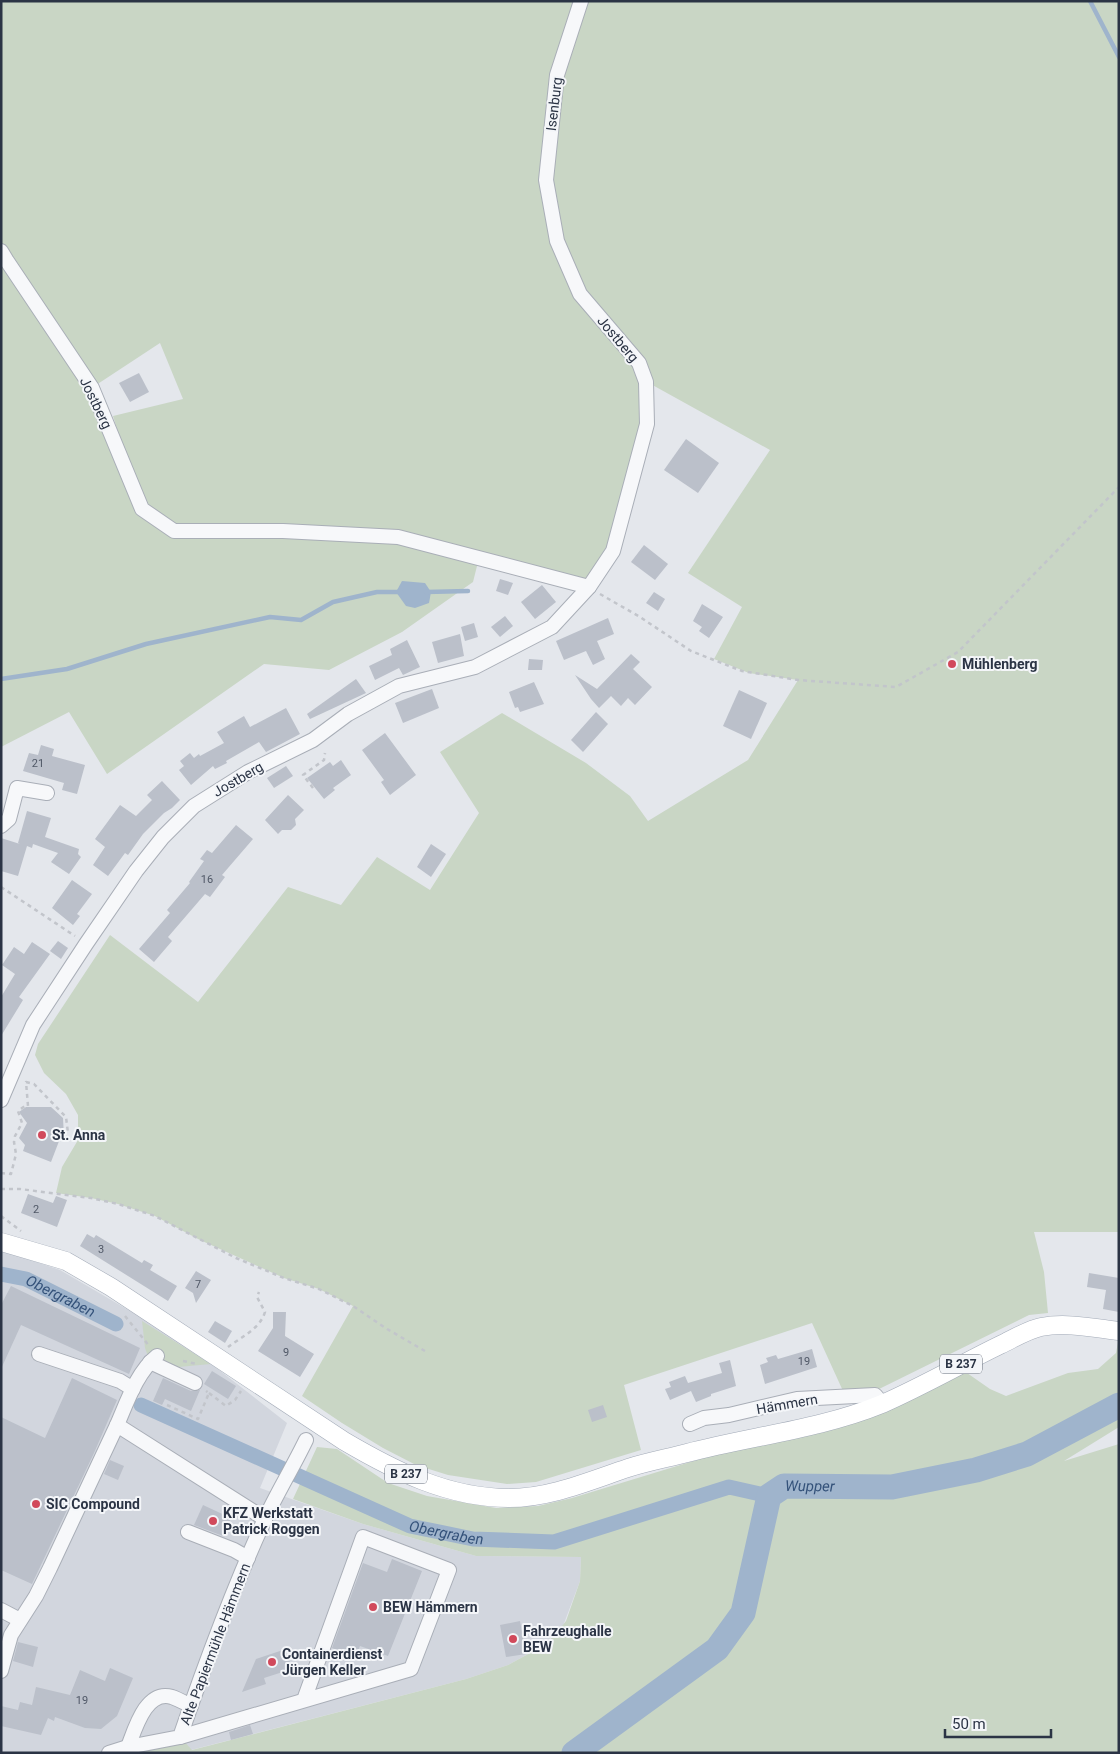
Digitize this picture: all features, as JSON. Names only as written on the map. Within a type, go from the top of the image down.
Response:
[{"type":"main road","name":"B 237","points":[[1,1242],[66,1261],[226,1353],[250,1378],[344,1441],[384,1465],[425,1483],[472,1494],[508,1498],[540,1495],[572,1487],[631,1467],[846,1417],[882,1404],[1040,1327],[1060,1325],[1119,1331]]},
{"type":"street","name":"Isenburg","points":[[546,180],[557,75],[581,1]]},
{"type":"street","name":"Jostberg","points":[[1,1100],[33,1025],[86,944],[136,871],[163,837],[194,806],[248,772],[313,740],[348,714],[399,686],[475,667],[552,627],[590,587],[613,551],[647,424],[646,382],[639,363],[580,294],[557,241],[546,180]]},
{"type":"street","name":"Jostberg","points":[[1,251],[92,388],[142,509],[174,531],[283,531],[398,537],[590,587]]},
{"type":"street","points":[[1,826],[9,819],[17,788],[47,793]]},
{"type":"street","points":[[39,1354],[120,1381],[133,1389]]},
{"type":"street","points":[[1,1671],[11,1635],[36,1596],[133,1389],[153,1359],[195,1384]]},
{"type":"street","name":"Hämmern","points":[[690,1424],[704,1418],[729,1415],[797,1399],[875,1395],[882,1404]]},
{"type":"street","points":[[117,1425],[265,1519]]},
{"type":"street","name":"Alte Papiermühle Hämmern","points":[[109,1753],[128,1746],[180,1737],[214,1641],[248,1558],[265,1519],[306,1440]]},
{"type":"street","points":[[188,1532],[234,1550],[248,1558]]},
{"type":"street","points":[[180,1737],[411,1669],[449,1570],[363,1537],[304,1700]]},
{"type":"street","points":[[1,1610],[20,1620]]},
{"type":"street","points":[[128,1746],[142,1711],[153,1701],[161,1696],[171,1697],[190,1706]]},
{"type":"path","points":[[590,587],[640,616],[691,651],[742,671],[798,680],[896,687],[958,652],[1119,487]]},
{"type":"path","points":[[313,788],[303,775],[324,760],[325,753]]},
{"type":"path","points":[[1,887],[86,944]]},
{"type":"path","points":[[1,1174],[10,1174],[16,1154],[15,1136],[22,1123],[18,1111],[28,1106],[26,1082],[34,1084],[66,1117],[68,1133]]},
{"type":"path","points":[[1,1189],[20,1189],[91,1198],[118,1204],[154,1216],[236,1258],[284,1278],[319,1289],[353,1306],[425,1351]]},
{"type":"path","points":[[1,1216],[24,1233]]},
{"type":"path","points":[[121,1294],[116,1304],[153,1359],[212,1367],[262,1321],[265,1312],[257,1297],[259,1292]]},
{"type":"path","points":[[195,1384],[226,1406],[235,1400],[250,1378]]},
{"type":"path","points":[[167,1405],[198,1419],[209,1393]]},
{"type":"shaded area","points":[[1,1250],[60,1270],[142,1318],[214,1366],[287,1423],[260,1488],[363,1524],[476,1556],[581,1557],[580,1581],[563,1626],[541,1647],[508,1665],[466,1679],[191,1750],[109,1753],[1,1753]]},
{"type":"green space","points":[[1,1],[1119,1],[1119,1232],[1034,1232],[1044,1272],[1048,1313],[1029,1315],[875,1391],[843,1391],[812,1323],[624,1385],[641,1450],[536,1482],[507,1484],[448,1475],[416,1465],[383,1448],[302,1396],[353,1306],[319,1289],[284,1278],[200,1240],[155,1216],[118,1204],[56,1193],[62,1167],[78,1140],[78,1115],[66,1094],[44,1073],[35,1055],[38,1044],[110,935],[198,1002],[288,887],[341,905],[377,857],[430,890],[479,813],[440,752],[502,713],[586,763],[630,796],[648,821],[748,760],[798,680],[749,673],[714,659],[742,607],[688,573],[770,450],[647,382],[647,424],[613,551],[589,587],[479,558],[473,582],[402,632],[329,670],[264,664],[107,774],[69,712],[1,747]],"holes":[[[160,343],[183,399],[113,416],[140,504],[87,391]]]},
{"type":"green space","points":[[142,1321],[211,1364],[168,1368],[150,1362],[145,1348]]},
{"type":"green space","points":[[1119,1337],[1119,1427],[1064,1461],[1119,1444],[1119,1753],[109,1753],[180,1737],[192,1750],[466,1679],[508,1665],[541,1647],[554,1636],[566,1621],[580,1581],[581,1557],[476,1556],[363,1524],[293,1499],[317,1447],[337,1449],[388,1483],[427,1496],[496,1508],[538,1506],[572,1498],[808,1426],[957,1366],[990,1389],[1006,1396],[1068,1373],[1098,1369],[1116,1353]]},
{"type":"water","points":[[402,581],[425,583],[431,592],[429,603],[415,608],[406,606],[396,592]]},
{"type":"building","points":[[139,373],[149,392],[130,402],[119,383]]},
{"type":"building","points":[[686,439],[719,463],[698,493],[664,470]]},
{"type":"building","points":[[644,545],[668,564],[655,580],[631,562]]},
{"type":"building","points":[[500,579],[513,583],[508,595],[496,591]]},
{"type":"building","points":[[542,585],[556,602],[535,619],[521,602]]},
{"type":"building","points":[[654,592],[665,599],[658,611],[646,603]]},
{"type":"building","points":[[702,604],[723,617],[709,638],[699,631],[702,627],[693,621]]},
{"type":"building","points":[[505,616],[513,626],[500,637],[491,627]]},
{"type":"building","points":[[608,618],[614,634],[597,641],[605,659],[593,665],[586,651],[564,660],[556,641]]},
{"type":"building","points":[[474,623],[478,637],[465,641],[461,627]]},
{"type":"building","points":[[460,634],[464,656],[438,663],[432,642]]},
{"type":"building","points":[[407,640],[420,667],[403,675],[399,668],[375,680],[369,666],[392,655],[390,649]]},
{"type":"building","points":[[631,654],[640,662],[633,669],[652,687],[635,705],[628,698],[621,706],[611,696],[599,708],[575,675],[597,689]]},
{"type":"building","points":[[529,659],[543,660],[542,670],[528,670]]},
{"type":"building","points":[[356,679],[366,693],[310,719],[307,714]]},
{"type":"building","points":[[534,682],[544,704],[520,712],[518,707],[515,708],[509,692]]},
{"type":"building","points":[[432,689],[439,708],[403,723],[395,703]]},
{"type":"building","points":[[739,690],[767,703],[751,739],[723,726]]},
{"type":"building","points":[[286,708],[300,734],[266,752],[259,742],[226,761],[227,763],[215,769],[213,766],[191,785],[179,770],[184,766],[180,761],[190,753],[194,758],[224,743],[217,732],[244,716],[250,727]]},
{"type":"building","points":[[596,712],[608,724],[583,752],[571,740]]},
{"type":"building","points":[[385,733],[416,775],[390,795],[381,782],[384,780],[362,750]]},
{"type":"building","points":[[41,745],[54,749],[52,756],[85,765],[77,794],[62,790],[64,783],[23,771],[29,753],[38,755]]},
{"type":"building","points":[[341,760],[351,775],[333,788],[335,790],[324,799],[307,778],[330,762],[333,766]]},
{"type":"building","points":[[286,766],[293,776],[274,788],[267,778]]},
{"type":"building","points":[[162,781],[180,800],[143,834],[128,855],[125,853],[108,876],[93,865],[105,847],[95,839],[120,805],[136,816],[152,800],[147,795]]},
{"type":"building","points":[[288,795],[304,810],[295,819],[296,825],[291,830],[282,830],[278,834],[265,820]]},
{"type":"building","points":[[27,811],[51,818],[45,837],[79,849],[78,854],[81,857],[69,874],[51,862],[58,853],[33,844],[32,848],[27,846],[18,876],[1,871],[1,838],[20,844],[18,843]]},
{"type":"building","points":[[236,825],[253,839],[222,875],[225,877],[210,897],[205,894],[168,937],[172,941],[154,962],[139,949],[170,913],[167,910],[190,883],[204,861],[200,859],[207,850],[212,853]]},
{"type":"building","points":[[431,844],[446,854],[431,877],[417,867]]},
{"type":"building","points":[[72,880],[92,894],[77,914],[80,916],[73,925],[52,908]]},
{"type":"building","points":[[58,941],[68,948],[61,959],[50,951]]},
{"type":"building","points":[[32,942],[50,954],[19,997],[23,1000],[1,1036],[1,997],[15,974],[2,965],[14,947],[24,954]]},
{"type":"building","name":"St. Anna","points":[[26,1107],[51,1107],[63,1118],[64,1137],[61,1136],[51,1162],[23,1151],[25,1145],[19,1138],[27,1123],[19,1112]]},
{"type":"building","points":[[28,1194],[53,1203],[56,1196],[67,1200],[57,1227],[21,1213]]},
{"type":"building","points":[[87,1234],[94,1238],[96,1235],[142,1263],[144,1260],[153,1265],[150,1270],[177,1286],[168,1301],[80,1246]]},
{"type":"building","points":[[196,1271],[211,1280],[196,1303],[193,1293],[185,1288]]},
{"type":"building","points":[[1089,1273],[1119,1278],[1119,1312],[1103,1309],[1106,1290],[1087,1287]]},
{"type":"building","points":[[11,1286],[140,1348],[129,1374],[21,1325],[1,1369],[1,1305]]},
{"type":"building","points":[[273,1312],[286,1312],[285,1336],[314,1354],[300,1377],[258,1351],[273,1328]]},
{"type":"building","points":[[215,1321],[232,1331],[225,1343],[208,1332]]},
{"type":"building","points":[[812,1349],[817,1367],[765,1384],[760,1365],[768,1362],[766,1358],[776,1355],[778,1359]]},
{"type":"building","points":[[730,1360],[736,1386],[711,1394],[711,1396],[696,1402],[691,1391],[670,1400],[665,1389],[671,1387],[669,1382],[685,1376],[688,1383],[722,1373],[719,1363]]},
{"type":"building","points":[[212,1371],[236,1386],[228,1399],[204,1384]]},
{"type":"building","name":"SIC Compound","points":[[72,1378],[117,1400],[32,1584],[1,1570],[1,1417],[45,1438]]},
{"type":"building","points":[[163,1378],[191,1391],[200,1390],[191,1411],[165,1399],[162,1405],[153,1401]]},
{"type":"building","points":[[603,1405],[607,1417],[592,1422],[588,1410]]},
{"type":"building","points":[[110,1460],[124,1466],[118,1480],[104,1474]]},
{"type":"building","name":"KFZ Werkstatt Patrick Roggen","points":[[203,1505],[231,1518],[223,1536],[194,1525]]},
{"type":"building","name":"BEW Hämmern","points":[[392,1559],[422,1571],[388,1656],[360,1646],[355,1658],[332,1648],[363,1563],[387,1572]]},
{"type":"building","name":"Fahrzeughalle BEW","points":[[520,1621],[526,1654],[506,1657],[500,1625]]},
{"type":"building","points":[[18,1642],[38,1647],[33,1667],[13,1661]]},
{"type":"building","points":[[286,1649],[292,1669],[264,1678],[266,1684],[242,1692],[256,1659]]},
{"type":"building","points":[[110,1668],[133,1678],[117,1716],[101,1729],[85,1728],[55,1717],[54,1721],[48,1718],[41,1735],[1,1726],[1,1706],[18,1710],[20,1702],[32,1705],[36,1687],[70,1695],[80,1670],[105,1681]]},
{"type":"building","points":[[250,1725],[253,1734],[231,1740],[229,1732]]},
{"type":"waterway","points":[[1090,1],[1119,57]]},
{"type":"waterway","points":[[426,592],[468,591]]},
{"type":"waterway","points":[[1,679],[67,669],[146,644],[270,617],[301,620],[333,602],[377,592],[401,592]]},
{"type":"waterway","name":"Obergraben","points":[[1,1274],[26,1279],[116,1324]]},
{"type":"waterway","name":"Obergraben","points":[[141,1405],[410,1526],[473,1539],[554,1542],[729,1487],[769,1496]]},
{"type":"waterway","name":"Wupper","points":[[574,1753],[717,1649],[743,1613],[769,1496],[784,1486],[892,1487],[976,1470],[1027,1454],[1119,1405]]},
{"type":"place","name":"Mühlenberg","points":[[952,664]]},
{"type":"place","name":"St. Anna","points":[[42,1135]]},
{"type":"place","name":"SIC Compound","points":[[36,1504]]},
{"type":"place","name":"KFZ Werkstatt Patrick Roggen","points":[[213,1521]]},
{"type":"place","name":"BEW Hämmern","points":[[373,1607]]},
{"type":"place","name":"Fahrzeughalle BEW","points":[[513,1639]]},
{"type":"place","name":"Containerdienst Jürgen Keller","points":[[272,1662]]}]
